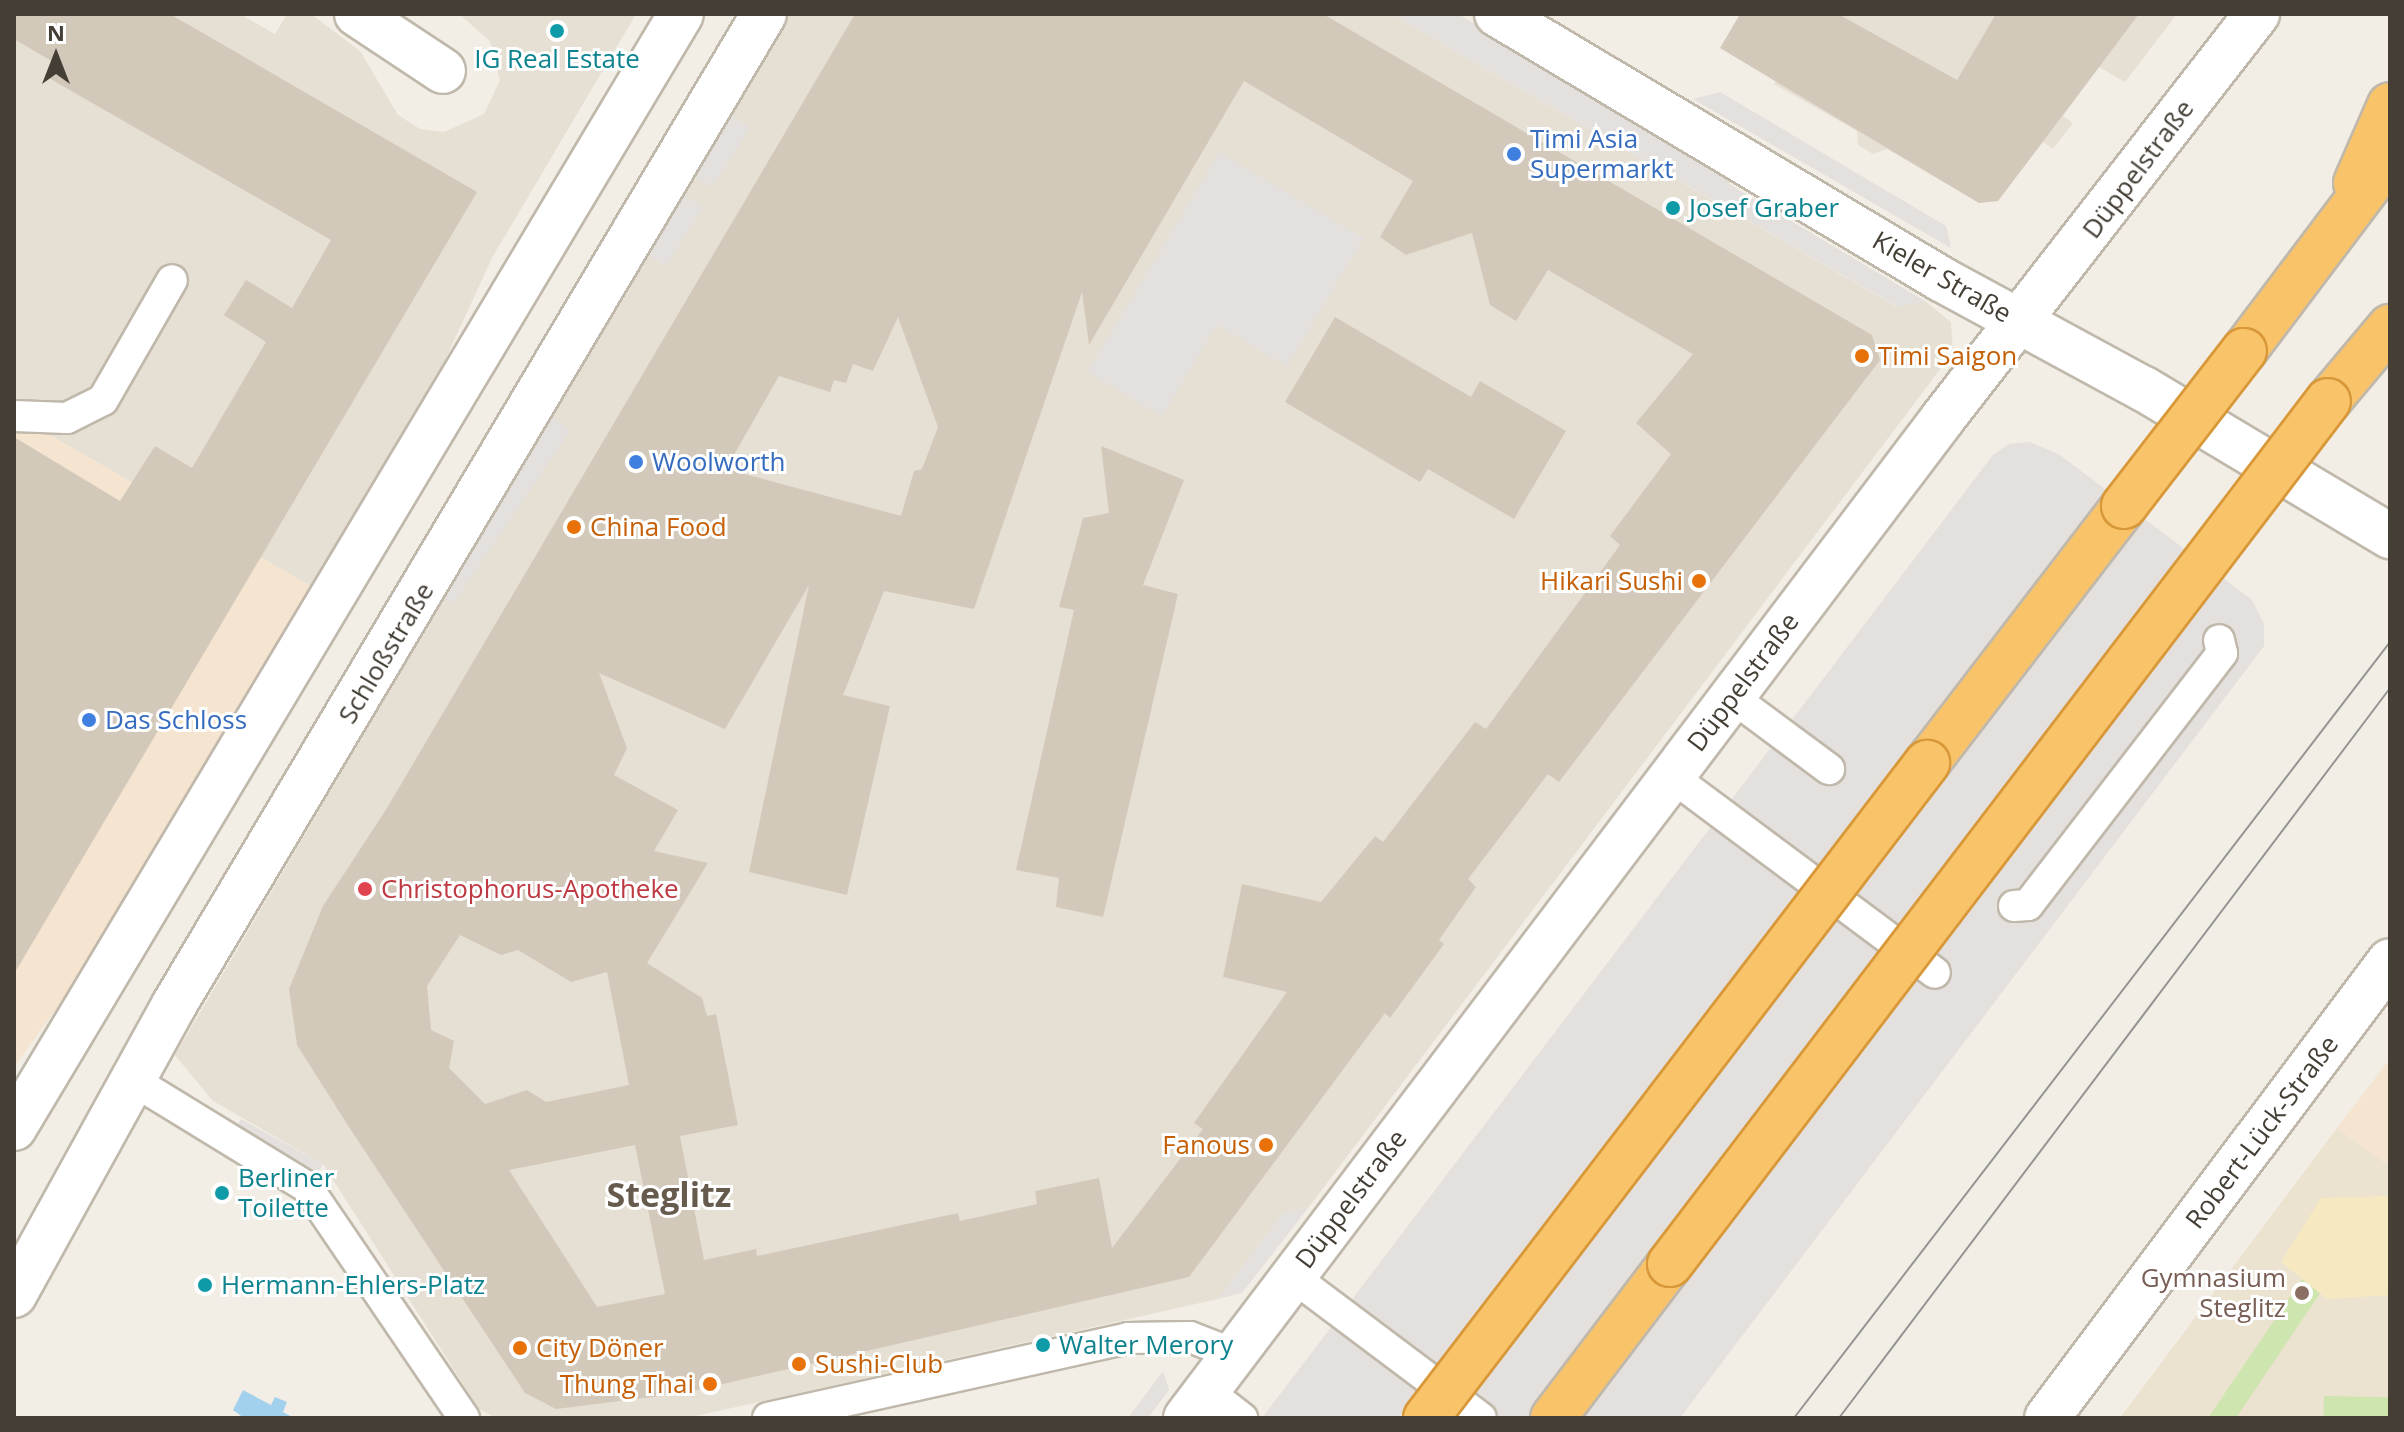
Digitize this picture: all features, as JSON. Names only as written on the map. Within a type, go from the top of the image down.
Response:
[{"type":"highway","points":[[2337,225],[2390,105]]},
{"type":"highway","points":[[1426,1418],[2390,157]]},
{"type":"highway","points":[[1553,1418],[2328,401],[2390,327]]},
{"type":"street","points":[[357,14],[443,71]]},
{"type":"street","points":[[14,1128],[681,14]]},
{"type":"street","name":"Schloßstraße","points":[[14,1295],[174,1005],[764,14]]},
{"type":"street","name":"Kieler Straße","points":[[1497,14],[2390,536]]},
{"type":"street","name":"Düppelstraße","points":[[1196,1404],[1671,776],[2257,14]]},
{"type":"street","name":"Robert-Lück-Straße","points":[[2047,1418],[2390,961]]},
{"type":"lane","points":[[14,416],[67,418],[103,400],[172,280]]},
{"type":"lane","points":[[2014,906],[2028,905],[2222,653],[2219,640]]},
{"type":"lane","points":[[1732,697],[1829,769]]},
{"type":"lane","points":[[1671,776],[1935,973]]},
{"type":"lane","points":[[134,1081],[307,1187],[464,1418]]},
{"type":"lane","points":[[1292,1276],[1481,1418]]},
{"type":"lane","points":[[768,1418],[1128,1338],[1190,1337],[1234,1354]]},
{"type":"lane","points":[[1196,1404],[1242,1418]]},
{"type":"shaded area","points":[[14,14],[240,14],[275,34],[287,14],[311,14],[360,51],[398,115],[420,129],[444,132],[484,114],[500,80],[490,41],[459,14],[636,14],[492,258],[434,384],[314,588],[14,414]]},
{"type":"shaded area","points":[[788,14],[1391,14],[1897,307],[1925,301],[1951,322],[1953,352],[1309,1207],[1283,1213],[1218,1299],[687,1418],[496,1418],[479,1409],[323,1164],[213,1101],[175,1055]]},
{"type":"shaded area","points":[[1391,14],[1458,14],[1728,172],[1729,184],[1925,301],[1898,307]]},
{"type":"shaded area","points":[[1815,14],[2177,14],[2125,82],[2099,67],[2063,116],[2073,123],[2053,149],[2043,142],[1998,201],[1979,203],[1887,149],[1873,154],[1858,145],[1857,131],[1774,84]]},
{"type":"shaded area","points":[[1720,92],[1946,226],[1951,248],[1693,99]]},
{"type":"shaded area","points":[[729,114],[750,127],[713,187],[691,174]]},
{"type":"shaded area","points":[[1219,152],[1364,238],[1287,367],[1217,325],[1162,417],[1087,372]]},
{"type":"shaded area","points":[[682,194],[703,207],[666,267],[645,253]]},
{"type":"shaded area","name":"Das Schloss","points":[[14,414],[314,588],[93,958],[14,1067]]},
{"type":"shaded area","points":[[550,416],[571,430],[453,604],[433,590]]},
{"type":"shaded area","points":[[2030,442],[2060,455],[2252,600],[2264,624],[2264,646],[1680,1418],[1262,1418],[1993,455],[2009,444]]},
{"type":"shaded area","points":[[2390,1059],[2390,1167],[2337,1128]]},
{"type":"shaded area","points":[[241,1119],[323,1164],[314,1180],[234,1132]]},
{"type":"shaded area","name":"Gymnasium Steglitz","points":[[2337,1128],[2390,1167],[2390,1418],[2120,1418]]},
{"type":"shaded area","points":[[1309,1207],[1242,1293],[1218,1299],[1283,1213]]},
{"type":"shaded area","points":[[1163,1371],[1169,1390],[1148,1418],[1128,1418]]},
{"type":"green space","points":[[2302,1279],[2321,1292],[2236,1418],[2208,1418]]},
{"type":"green space","points":[[2324,1396],[2390,1397],[2390,1418],[2324,1418]]},
{"type":"sand","points":[[2390,1196],[2390,1295],[2327,1299],[2281,1262],[2321,1198]]},
{"type":"water","points":[[243,1390],[271,1405],[275,1397],[287,1402],[283,1412],[294,1418],[244,1418],[233,1410]]},
{"type":"building","points":[[14,14],[170,14],[477,192],[14,974],[14,437],[120,501],[155,446],[192,468],[266,342],[224,315],[246,280],[292,308],[331,240],[47,77],[55,63],[14,39]]},
{"type":"building","points":[[855,14],[1323,14],[1872,335],[1880,360],[1559,782],[1548,774],[1468,879],[1476,887],[1439,940],[1444,944],[1390,1018],[1385,1013],[1189,1277],[684,1393],[556,1409],[525,1393],[297,1045],[289,989],[323,906],[387,808]],"holes":[[[1244,81],[1413,181],[1380,237],[1406,255],[1472,233],[1490,305],[1516,321],[1548,270],[1693,354],[1636,423],[1671,454],[1610,536],[1620,545],[1486,729],[1475,722],[1383,842],[1375,836],[1321,902],[1242,884],[1223,977],[1287,992],[1194,1123],[1203,1129],[1112,1248],[1099,1178],[1035,1191],[1037,1204],[960,1221],[958,1213],[757,1256],[756,1249],[704,1260],[680,1136],[738,1125],[716,1014],[707,1016],[702,998],[647,963],[708,863],[654,851],[678,810],[614,775],[627,748],[599,673],[725,729],[809,585],[749,872],[847,895],[890,706],[843,695],[884,591],[974,609],[1082,292],[1089,345]],[[898,317],[938,427],[922,469],[914,471],[901,516],[726,469],[779,376],[830,392],[834,380],[846,383],[853,364],[873,371]],[[460,935],[501,955],[518,950],[571,982],[607,972],[629,1085],[546,1102],[527,1090],[485,1104],[449,1068],[454,1041],[431,1030],[427,986]],[[635,1145],[665,1294],[597,1307],[509,1170]]]},
{"type":"building","points":[[1740,14],[1838,14],[1957,80],[1996,14],[2139,14],[1998,201],[1979,203],[1720,48]]},
{"type":"building","points":[[1335,317],[1471,397],[1480,381],[1566,431],[1514,519],[1428,469],[1420,482],[1285,402]]},
{"type":"building","points":[[1101,446],[1184,480],[1143,585],[1178,594],[1103,917],[1056,907],[1059,878],[1016,870],[1074,610],[1059,607],[1083,518],[1109,513]]},
{"type":"tram line","points":[[1794,1418],[2390,642]]},
{"type":"tram line","points":[[1839,1418],[2390,688]]},
{"type":"place","name":"IG Real Estate","points":[[557,31]]},
{"type":"place","name":"Timi Asia Supermarkt","points":[[1514,154]]},
{"type":"place","name":"Josef Graber","points":[[1673,208]]},
{"type":"place","name":"Timi Saigon","points":[[1862,356]]},
{"type":"place","name":"Woolworth","points":[[636,462]]},
{"type":"place","name":"China Food","points":[[574,527]]},
{"type":"place","name":"Hikari Sushi","points":[[1699,581]]},
{"type":"place","name":"Das Schloss","points":[[89,720]]},
{"type":"place","name":"Christophorus-Apotheke","points":[[365,889]]},
{"type":"place","name":"Fanous","points":[[1266,1145]]},
{"type":"place","name":"Berliner Toilette","points":[[222,1193]]},
{"type":"place","name":"Hermann-Ehlers-Platz","points":[[205,1285]]},
{"type":"place","name":"Gymnasium Steglitz","points":[[2302,1293]]},
{"type":"place","name":"Walter Merory","points":[[1043,1345]]},
{"type":"place","name":"City Döner","points":[[520,1348]]},
{"type":"place","name":"Sushi-Club","points":[[799,1364]]},
{"type":"place","name":"Thung Thai","points":[[710,1384]]},
{"type":"district","name":"Steglitz","points":[[669,1195]]}]
